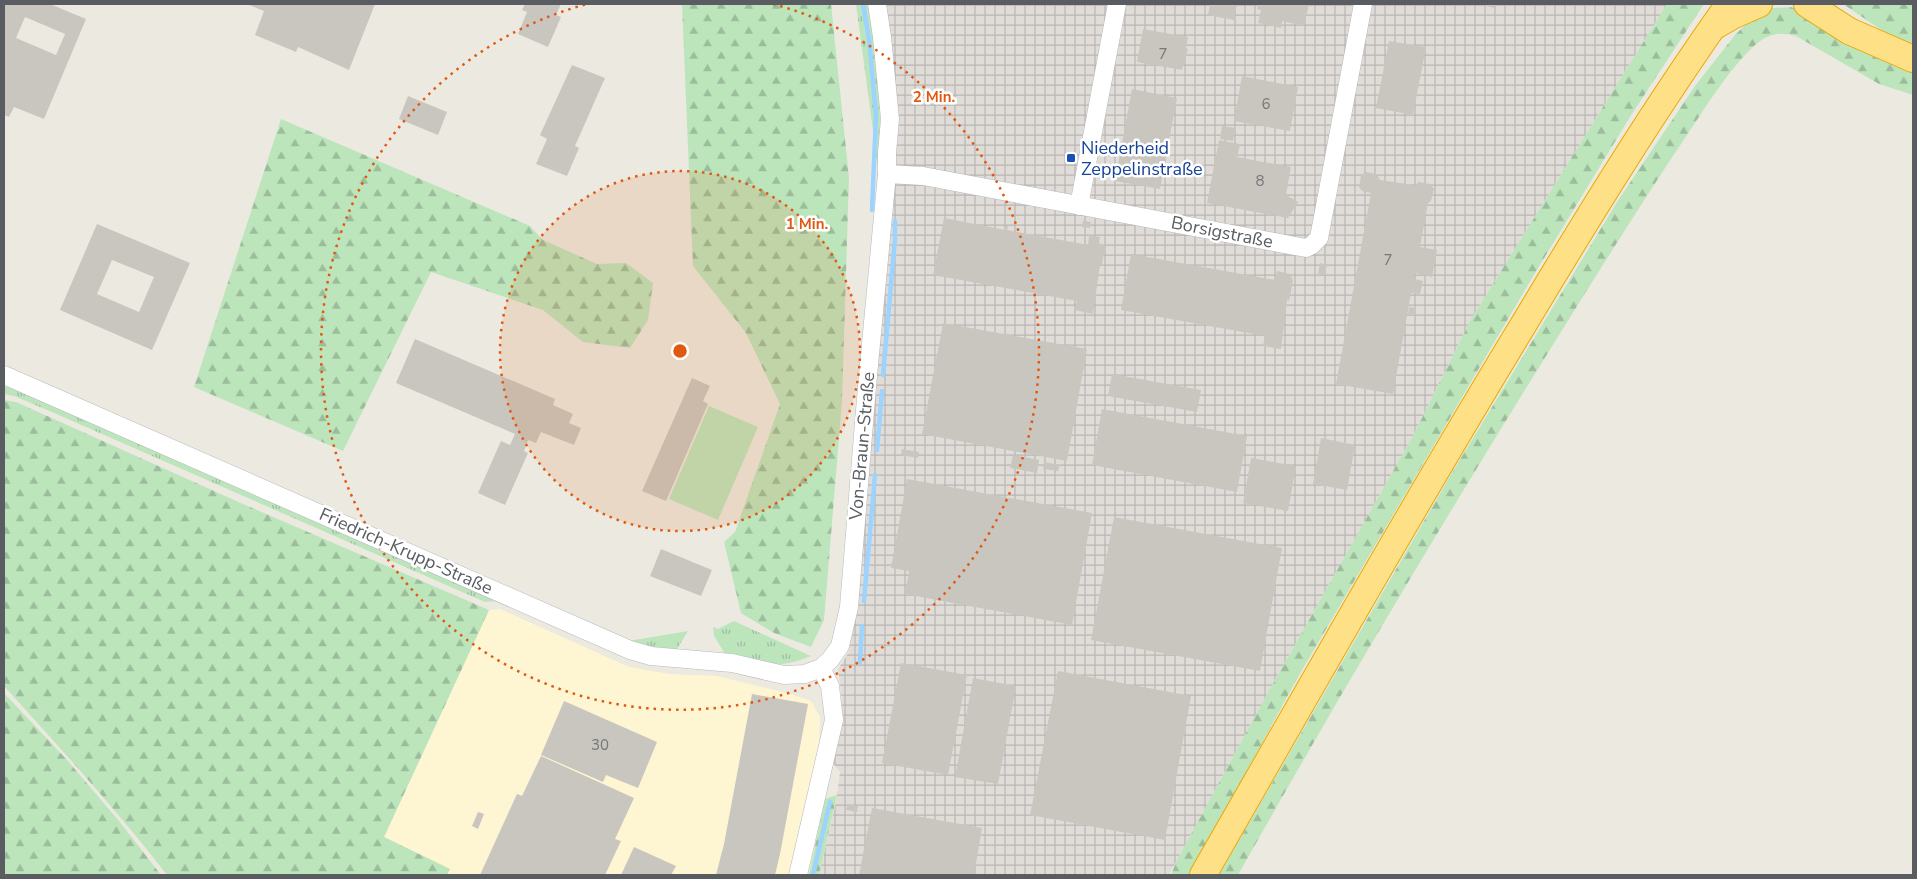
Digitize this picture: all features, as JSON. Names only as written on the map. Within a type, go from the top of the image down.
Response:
[{"type":"highway","points":[[1203,875],[1337,640],[1488,383],[1604,191],[1710,29],[1729,4]]},
{"type":"highway","points":[[1710,29],[1734,15],[1759,4]]},
{"type":"highway","points":[[1807,4],[1850,31],[1903,55]]},
{"type":"highway","points":[[1830,4],[1903,55]]},
{"type":"street","name":"Von-Braun-Straße","points":[[820,668],[830,660],[840,646],[849,607],[887,174],[890,119],[877,4]]},
{"type":"street","points":[[1079,206],[1117,4]]},
{"type":"street","name":"Borsigstraße","points":[[887,174],[923,176],[1306,248],[1319,238],[1363,4]]},
{"type":"street","name":"Friedrich-Krupp-Straße","points":[[4,375],[630,650],[651,656],[732,663],[784,675],[804,674],[820,668]]},
{"type":"street","points":[[798,875],[834,720],[830,686],[820,668]]},
{"type":"shaded area","points":[[882,4],[1667,4],[1470,321],[1414,434],[1266,696],[1169,875],[819,875],[836,802],[840,772],[833,763],[842,701],[838,669],[849,652],[861,570],[894,110]]},
{"type":"shaded area","points":[[500,609],[629,667],[670,674],[717,676],[791,694],[811,701],[820,717],[819,744],[790,875],[447,875],[450,869],[384,837],[489,610]]},
{"type":"green space","points":[[682,4],[831,4],[849,178],[842,401],[824,620],[811,647],[774,633],[741,613],[724,542],[735,532],[780,404],[746,333],[693,266]]},
{"type":"green space","points":[[856,4],[870,4],[879,85],[878,168]]},
{"type":"green space","points":[[1667,4],[1704,4],[1630,117],[1532,278],[1298,677],[1190,875],[1171,875],[1177,860],[1266,696],[1414,434],[1470,321]]},
{"type":"green space","points":[[1843,4],[1913,4],[1913,47],[1896,40]]},
{"type":"green space","points":[[1791,7],[1806,12],[1865,50],[1903,70],[1913,73],[1913,95],[1879,84],[1796,36],[1778,34],[1769,36],[1754,46],[1736,65],[1719,87],[1617,242],[1457,501],[1368,650],[1238,875],[1219,875],[1453,471],[1617,202],[1695,86],[1735,35],[1753,17],[1772,8]]},
{"type":"green space","points":[[281,119],[530,226],[543,240],[597,264],[626,263],[653,283],[648,320],[630,348],[583,342],[543,310],[431,272],[343,451],[194,387]]},
{"type":"green space","points":[[7,386],[495,601],[485,602],[54,413],[14,396],[4,394],[4,387]]},
{"type":"green space","points":[[4,400],[16,402],[243,504],[489,610],[384,837],[450,869],[447,875],[167,875],[108,803],[4,686]]},
{"type":"green space","points":[[709,406],[758,427],[718,520],[669,499]]},
{"type":"green space","points":[[734,621],[811,656],[798,661],[768,664],[725,654],[714,636],[713,627],[718,629]]},
{"type":"green space","points":[[688,631],[677,649],[646,646],[628,641]]},
{"type":"green space","points":[[4,693],[68,761],[119,821],[161,875],[4,875]]},
{"type":"green space","points":[[837,795],[819,875],[809,875],[825,799]]},
{"type":"building","points":[[4,4],[50,4],[86,19],[44,119],[14,107],[9,117],[4,115]],"holes":[[[25,17],[65,34],[56,55],[16,38]]]},
{"type":"building","points":[[247,4],[375,4],[349,70],[298,47],[296,52],[255,35],[264,11]]},
{"type":"building","points":[[525,4],[561,4],[556,15],[561,17],[548,47],[518,34],[527,12],[522,10]]},
{"type":"building","points":[[1210,4],[1237,4],[1234,20],[1208,15]]},
{"type":"building","points":[[1258,4],[1309,4],[1304,26],[1282,21],[1281,28],[1258,23],[1261,10],[1257,9]]},
{"type":"building","points":[[1477,4],[1496,4],[1495,8]]},
{"type":"building","points":[[1143,29],[1188,37],[1186,48],[1188,49],[1182,70],[1137,62]]},
{"type":"building","points":[[1389,41],[1426,47],[1413,115],[1376,108]]},
{"type":"building","points":[[572,65],[605,78],[575,146],[579,148],[567,176],[536,164],[547,139],[540,135]]},
{"type":"building","points":[[1242,76],[1298,87],[1290,131],[1234,121]]},
{"type":"building","points":[[1132,89],[1177,98],[1160,189],[1115,181]]},
{"type":"building","points":[[408,96],[447,112],[438,135],[399,119]]},
{"type":"building","points":[[1222,126],[1236,128],[1233,141],[1220,139]]},
{"type":"building","points":[[1219,140],[1240,144],[1237,157],[1291,167],[1286,195],[1298,202],[1288,218],[1207,203]]},
{"type":"building","points":[[1366,172],[1377,174],[1380,180],[1414,186],[1419,182],[1430,184],[1434,189],[1431,201],[1428,203],[1420,247],[1437,250],[1432,277],[1415,273],[1414,279],[1423,281],[1420,294],[1411,293],[1393,394],[1336,384],[1371,193],[1362,191],[1359,187],[1361,175]]},
{"type":"building","points":[[944,218],[1005,230],[1006,225],[1008,226],[1007,230],[1088,245],[1089,235],[1100,237],[1099,242],[1101,245],[1105,245],[1093,314],[1075,310],[1077,301],[933,275]]},
{"type":"building","points":[[1083,221],[1091,222],[1090,228],[1082,227]]},
{"type":"building","points":[[97,224],[190,263],[152,350],[60,310]],"holes":[[[112,260],[154,277],[139,312],[97,294]]]},
{"type":"building","points":[[1131,254],[1275,280],[1277,271],[1290,274],[1293,281],[1289,301],[1287,300],[1281,349],[1263,346],[1265,336],[1121,310]]},
{"type":"building","points":[[1320,263],[1327,265],[1325,275],[1318,274]]},
{"type":"building","points":[[1409,307],[1416,308],[1415,315],[1408,314]]},
{"type":"building","points":[[943,323],[1087,349],[1067,461],[922,434]]},
{"type":"building","points":[[415,339],[555,399],[553,405],[573,414],[569,423],[581,428],[574,445],[541,432],[536,443],[528,440],[524,451],[528,453],[505,505],[478,493],[501,441],[510,445],[515,434],[396,383]]},
{"type":"building","points":[[1112,374],[1201,390],[1197,412],[1108,396]]},
{"type":"building","points":[[692,378],[710,386],[703,401],[708,404],[666,501],[642,491]]},
{"type":"building","points":[[1102,409],[1247,436],[1237,492],[1092,465]]},
{"type":"building","points":[[1321,438],[1355,445],[1347,490],[1313,484]]},
{"type":"building","points":[[902,449],[919,452],[918,458],[901,455]]},
{"type":"building","points":[[1013,455],[1039,460],[1037,473],[1010,468]]},
{"type":"building","points":[[1251,458],[1296,466],[1288,511],[1243,503]]},
{"type":"building","points":[[1044,462],[1060,465],[1058,471],[1043,469]]},
{"type":"building","points":[[907,479],[1092,513],[1072,625],[905,594],[909,571],[891,568]]},
{"type":"building","points":[[1114,517],[1282,548],[1260,671],[1091,640]]},
{"type":"building","points":[[661,549],[712,570],[701,596],[650,576]]},
{"type":"building","points":[[901,663],[967,675],[948,775],[882,763]]},
{"type":"building","points":[[1058,671],[1191,696],[1165,840],[1030,815]]},
{"type":"building","points":[[973,678],[1016,686],[998,784],[955,777]]},
{"type":"building","points":[[752,694],[808,704],[780,854],[775,875],[716,875],[724,844]]},
{"type":"building","points":[[564,701],[657,742],[638,788],[606,775],[603,782],[541,755]]},
{"type":"building","points":[[541,756],[634,798],[615,839],[621,841],[605,875],[480,875],[517,794],[522,796]]},
{"type":"building","points":[[848,804],[858,806],[857,812],[846,810]]},
{"type":"building","points":[[872,808],[982,828],[974,875],[859,875]]},
{"type":"building","points":[[478,812],[484,814],[478,829],[472,826]]},
{"type":"building","points":[[634,847],[676,866],[671,875],[621,875]]},
{"type":"waterway","points":[[863,4],[869,39],[876,115],[872,210]]},
{"type":"waterway","points":[[883,375],[895,221]]},
{"type":"waterway","points":[[877,450],[882,391]]},
{"type":"waterway","points":[[864,601],[875,475]]},
{"type":"waterway","points":[[860,662],[862,626]]},
{"type":"waterway","points":[[813,875],[830,802]]},
{"type":"place","name":"Niederheid Zeppelinstraße","points":[[1071,158]]}]
